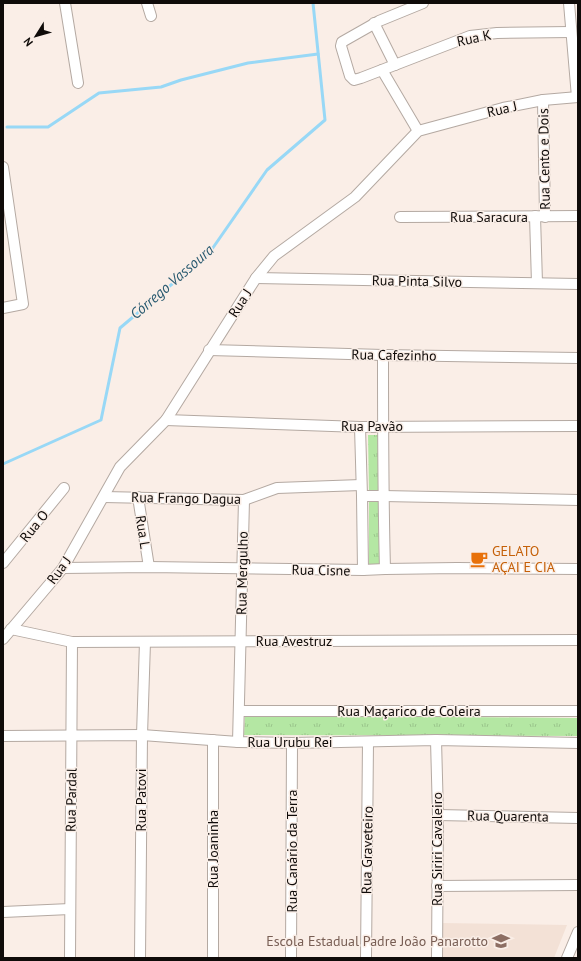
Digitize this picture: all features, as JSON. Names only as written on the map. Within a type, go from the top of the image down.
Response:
[{"type":"street","points":[[65,3],[78,83]]},
{"type":"street","points":[[148,3],[151,16]]},
{"type":"street","points":[[395,64],[374,23],[423,3]]},
{"type":"street","points":[[569,3],[577,97]]},
{"type":"street","name":"Rua K","points":[[374,23],[342,42],[340,46],[350,76],[354,80],[470,36],[497,33],[571,32]]},
{"type":"street","points":[[382,70],[418,131]]},
{"type":"street","name":"Rua J","points":[[3,639],[63,568],[120,467],[166,420],[256,278],[274,256],[355,197],[418,131],[503,108],[543,100],[577,97]]},
{"type":"street","name":"Rua Cento e Dois","points":[[537,283],[543,100]]},
{"type":"street","points":[[3,168],[23,304],[3,308]]},
{"type":"street","name":"Rua Saracura","points":[[400,217],[578,216]]},
{"type":"street","name":"Rua Pinta Silvo","points":[[256,278],[578,284]]},
{"type":"street","name":"Rua Cafezinho","points":[[209,350],[383,355],[578,358]]},
{"type":"street","points":[[383,355],[383,496],[385,568]]},
{"type":"street","name":"Rua Pavão","points":[[166,420],[360,427],[578,426]]},
{"type":"street","points":[[360,427],[363,570]]},
{"type":"street","name":"Rua Frango Dagua","points":[[104,497],[244,500],[277,488],[361,485]]},
{"type":"street","name":"Rua O","points":[[3,563],[64,488]]},
{"type":"street","points":[[362,496],[578,500]]},
{"type":"street","name":"Rua L","points":[[138,497],[149,567]]},
{"type":"street","name":"Rua Mergulho","points":[[238,742],[244,500]]},
{"type":"street","name":"Rua Cisne","points":[[63,568],[149,567],[363,570],[385,568],[578,569]]},
{"type":"street","name":"Rua Avestruz","points":[[11,629],[72,642],[578,640]]},
{"type":"street","name":"Rua Pardal","points":[[70,958],[72,642]]},
{"type":"street","name":"Rua Patovi","points":[[140,958],[144,642]]},
{"type":"street","name":"Rua Maçarico de Coleira","points":[[239,711],[578,711]]},
{"type":"street","name":"Rua Urubu Rei","points":[[3,736],[142,735],[238,742],[292,743],[436,740],[578,743]]},
{"type":"street","name":"Rua Joaninha","points":[[212,740],[213,958]]},
{"type":"street","name":"Rua Siriri Cavaleiro","points":[[436,740],[438,815],[436,958]]},
{"type":"street","name":"Rua Graveteiro","points":[[366,958],[368,742]]},
{"type":"street","name":"Rua Canário da Terra","points":[[291,958],[292,743]]},
{"type":"street","name":"Rua Quarenta","points":[[438,815],[578,818]]},
{"type":"street","points":[[438,886],[578,885]]},
{"type":"street","points":[[3,912],[70,909]]},
{"type":"street","points":[[567,958],[578,932]]},
{"type":"shaded area","name":"Escola Estadual Padre João Panarotto","points":[[441,923],[567,925],[554,958],[440,958]]},
{"type":"green space","points":[[368,435],[379,435],[380,493],[369,493]]},
{"type":"green space","points":[[369,498],[379,498],[380,565],[369,565]]},
{"type":"green space","points":[[245,715],[578,718],[578,736],[244,735]]},
{"type":"waterway","name":"Córrego Vassoura","points":[[3,464],[101,420],[120,328],[210,252],[267,170],[325,120],[313,3]]},
{"type":"waterway","points":[[7,127],[48,127],[99,93],[161,87],[181,80],[248,63],[318,54]]},
{"type":"place","name":"GELATO AÇAI E CIA","points":[[479,559]]},
{"type":"place","name":"Escola Estadual Padre João Panarotto","points":[[501,941]]}]
